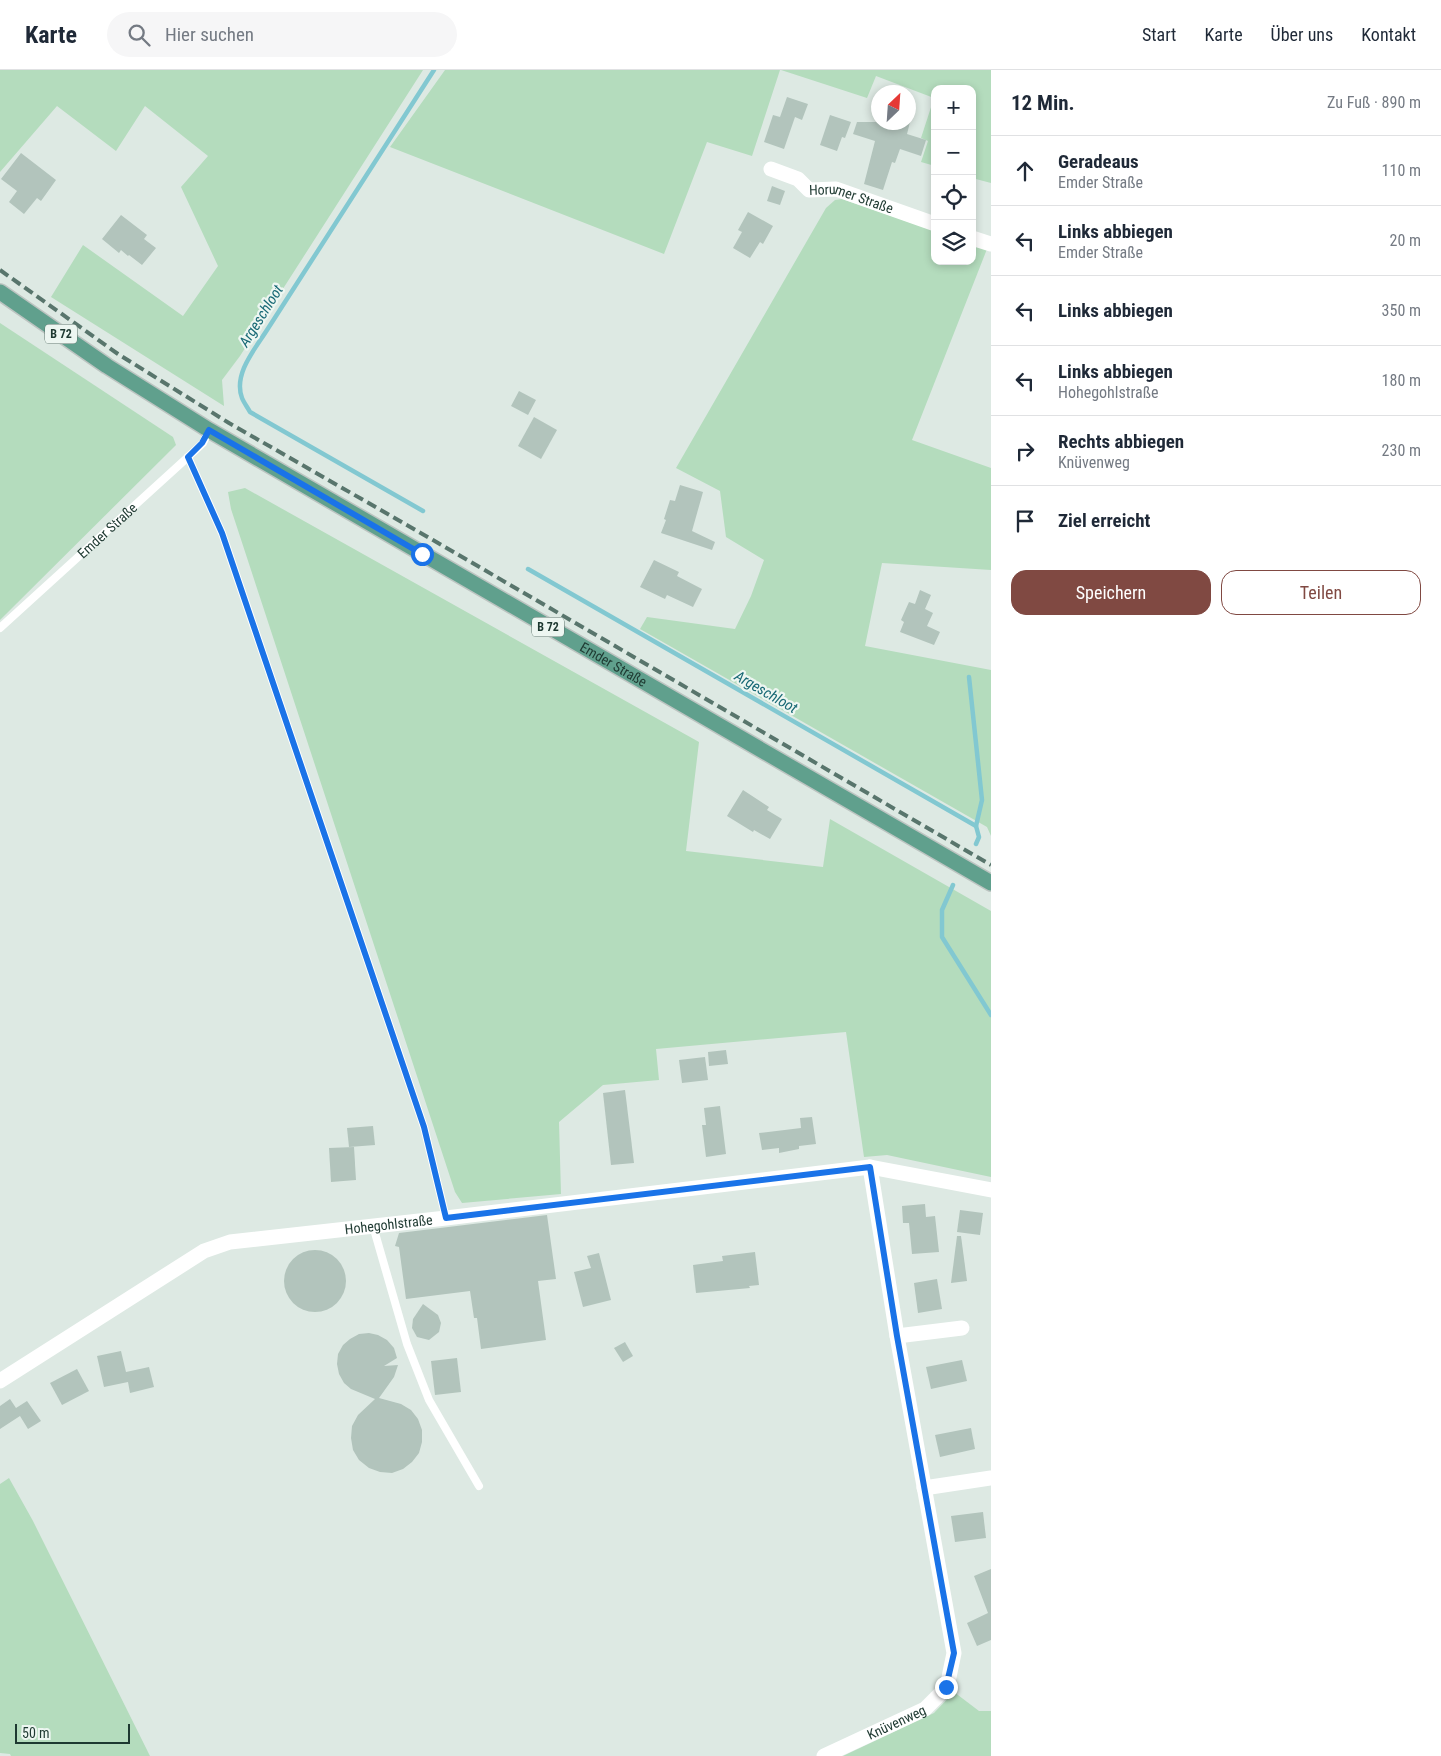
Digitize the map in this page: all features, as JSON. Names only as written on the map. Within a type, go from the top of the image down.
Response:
[{"type":"main road","name":"Emder Straße","points":[[0,292],[107,366],[209,430],[991,883]]},
{"type":"street","name":"Horumer Straße","points":[[771,169],[798,179],[809,190],[836,189],[931,223]]},
{"type":"street","points":[[976,239],[991,244]]},
{"type":"street","name":"Hohegohlstraße","points":[[0,1382],[204,1252],[230,1242],[870,1167],[991,1190]]},
{"type":"street","name":"Knüvenweg","points":[[824,1756],[924,1709],[946,1687],[954,1653],[897,1336],[870,1167]]},
{"type":"street","points":[[897,1336],[962,1328]]},
{"type":"street","points":[[924,1488],[991,1478]]},
{"type":"lane","name":"Emder Straße","points":[[0,628],[188,457],[202,443],[209,430]]},
{"type":"lane","points":[[188,457],[222,533],[424,1127],[446,1218]]},
{"type":"lane","points":[[372,1226],[407,1344],[429,1400],[479,1486]]},
{"type":"green space","points":[[0,70],[423,70],[240,356],[222,380],[224,406],[51,297],[83,245],[183,316],[218,266],[181,187],[208,156],[145,106],[116,151],[57,106],[0,172]]},
{"type":"green space","points":[[445,70],[780,70],[752,156],[707,142],[664,254],[390,147]]},
{"type":"green space","points":[[781,70],[991,70],[991,183],[976,179],[976,85],[931,85],[931,97],[916,91],[916,85],[900,85],[876,76],[867,98]]},
{"type":"green space","points":[[931,107],[931,165],[921,162],[928,141],[921,138]]},
{"type":"green space","points":[[842,199],[931,230],[931,265],[976,265],[976,245],[987,249],[912,440],[991,468],[991,570],[882,563],[865,646],[991,670],[991,836],[987,827],[640,629],[647,617],[735,629],[751,596],[764,560],[726,537],[720,491],[676,468],[826,208],[835,200]]},
{"type":"green space","points":[[0,323],[173,437],[176,445],[0,620]]},
{"type":"green space","points":[[245,488],[699,742],[686,851],[823,867],[830,819],[991,911],[991,1177],[887,1155],[864,1157],[846,1032],[656,1049],[659,1080],[603,1085],[559,1122],[561,1194],[462,1203],[455,1192],[231,509],[228,492]]},
{"type":"green space","points":[[9,1478],[33,1521],[150,1756],[11,1756],[10,1754],[0,1753],[0,1484]]},
{"type":"green space","points":[[954,1692],[979,1711],[991,1711],[991,1756],[843,1756],[934,1713]]},
{"type":"building","points":[[787,97],[808,104],[802,120],[795,117],[784,149],[764,142],[773,115],[780,117]]},
{"type":"building","points":[[830,115],[851,122],[845,138],[842,137],[837,151],[820,145]]},
{"type":"building","points":[[857,122],[871,122],[871,130],[908,130],[907,134],[926,140],[921,156],[900,149],[895,163],[892,162],[883,190],[864,184],[875,141],[853,134]]},
{"type":"building","points":[[21,153],[56,180],[41,201],[37,198],[24,214],[9,202],[17,191],[1,179]]},
{"type":"building","points":[[772,186],[785,191],[780,205],[767,201]]},
{"type":"building","points":[[748,212],[773,226],[763,244],[760,242],[750,258],[733,248],[742,232],[738,230]]},
{"type":"building","points":[[121,215],[147,235],[144,239],[156,248],[142,265],[121,250],[119,253],[102,239]]},
{"type":"building","points":[[519,391],[536,400],[528,415],[511,406]]},
{"type":"building","points":[[534,417],[557,430],[541,459],[518,446]]},
{"type":"building","points":[[680,485],[703,492],[692,531],[715,542],[712,550],[661,533],[670,500],[675,501]]},
{"type":"building","points":[[654,560],[679,572],[677,576],[702,589],[693,607],[667,595],[665,599],[640,587]]},
{"type":"building","points":[[920,590],[931,595],[925,609],[933,613],[927,626],[940,632],[934,645],[900,632],[904,622],[901,620],[909,602],[915,604]]},
{"type":"building","points":[[743,790],[769,807],[767,810],[782,819],[770,839],[754,830],[753,832],[727,816]]},
{"type":"building","points":[[726,1050],[728,1064],[709,1066],[708,1052]]},
{"type":"building","points":[[705,1057],[708,1080],[682,1083],[679,1060]]},
{"type":"building","points":[[625,1090],[634,1163],[611,1165],[603,1093]]},
{"type":"building","points":[[720,1106],[726,1154],[706,1157],[702,1125],[706,1125],[704,1108]]},
{"type":"building","points":[[812,1117],[816,1144],[799,1146],[799,1149],[779,1153],[779,1148],[762,1150],[759,1133],[801,1128],[800,1118]]},
{"type":"building","points":[[373,1126],[375,1145],[349,1147],[347,1128]]},
{"type":"building","points":[[354,1147],[356,1180],[331,1182],[329,1148]]},
{"type":"building","points":[[925,1204],[926,1217],[935,1216],[939,1252],[912,1254],[909,1223],[903,1223],[902,1206]]},
{"type":"building","points":[[960,1210],[983,1213],[980,1235],[957,1232]]},
{"type":"building","points":[[547,1215],[556,1279],[538,1281],[546,1340],[481,1349],[477,1318],[474,1318],[470,1291],[406,1299],[399,1247],[395,1246],[399,1233]]},
{"type":"building","points":[[957,1236],[961,1236],[967,1281],[951,1283]]},
{"type":"building","points":[[309,1250],[321,1250],[337,1259],[344,1269],[346,1281],[344,1293],[337,1303],[321,1312],[309,1312],[298,1307],[289,1298],[284,1287],[284,1275],[289,1264],[298,1255]]},
{"type":"building","points":[[755,1252],[759,1285],[749,1286],[750,1288],[696,1293],[693,1265],[723,1261],[722,1256]]},
{"type":"building","points":[[599,1253],[611,1300],[583,1307],[574,1272],[591,1268],[587,1256]]},
{"type":"building","points":[[937,1279],[942,1309],[918,1313],[914,1283]]},
{"type":"building","points":[[423,1304],[438,1315],[441,1323],[439,1332],[429,1340],[417,1337],[412,1328],[413,1319]]},
{"type":"building","points":[[369,1333],[387,1340],[394,1348],[397,1358],[384,1366],[398,1365],[394,1377],[379,1398],[401,1404],[411,1410],[418,1419],[422,1430],[422,1442],[419,1453],[403,1469],[392,1473],[380,1472],[369,1468],[359,1460],[353,1450],[352,1426],[358,1415],[375,1399],[351,1389],[344,1383],[339,1374],[337,1364],[338,1354],[343,1345],[359,1334]]},
{"type":"building","points":[[625,1342],[633,1356],[623,1362],[614,1348]]},
{"type":"building","points":[[121,1351],[126,1372],[149,1367],[154,1387],[130,1393],[128,1382],[104,1387],[97,1356]]},
{"type":"building","points":[[457,1358],[461,1392],[435,1395],[431,1361]]},
{"type":"building","points":[[962,1360],[967,1381],[931,1389],[926,1367]]},
{"type":"building","points":[[77,1369],[89,1391],[62,1405],[50,1383]]},
{"type":"building","points":[[10,1399],[16,1408],[27,1401],[41,1421],[28,1429],[20,1416],[0,1429],[0,1406]]},
{"type":"building","points":[[971,1428],[975,1449],[940,1457],[935,1435]]},
{"type":"building","points":[[983,1512],[986,1538],[955,1542],[951,1516]]},
{"type":"building","points":[[991,1569],[991,1640],[977,1646],[967,1623],[988,1613],[974,1576]]},
{"type":"waterway","name":"Argeschloot","points":[[423,511],[250,412],[242,398],[240,380],[251,354],[434,70]]},
{"type":"waterway","name":"Argeschloot","points":[[528,569],[976,826],[979,837],[976,844]]},
{"type":"waterway","points":[[969,677],[982,800],[976,826]]},
{"type":"waterway","name":"Argeschloot","points":[[953,885],[942,910],[942,937],[991,1015]]},
{"type":"railway","points":[[0,270],[118,354],[229,423],[991,865]]},
{"type":"route","points":[[422,554],[209,430],[202,443],[188,457],[222,533],[424,1127],[446,1218],[870,1167],[897,1336],[954,1653],[946,1687]]}]
